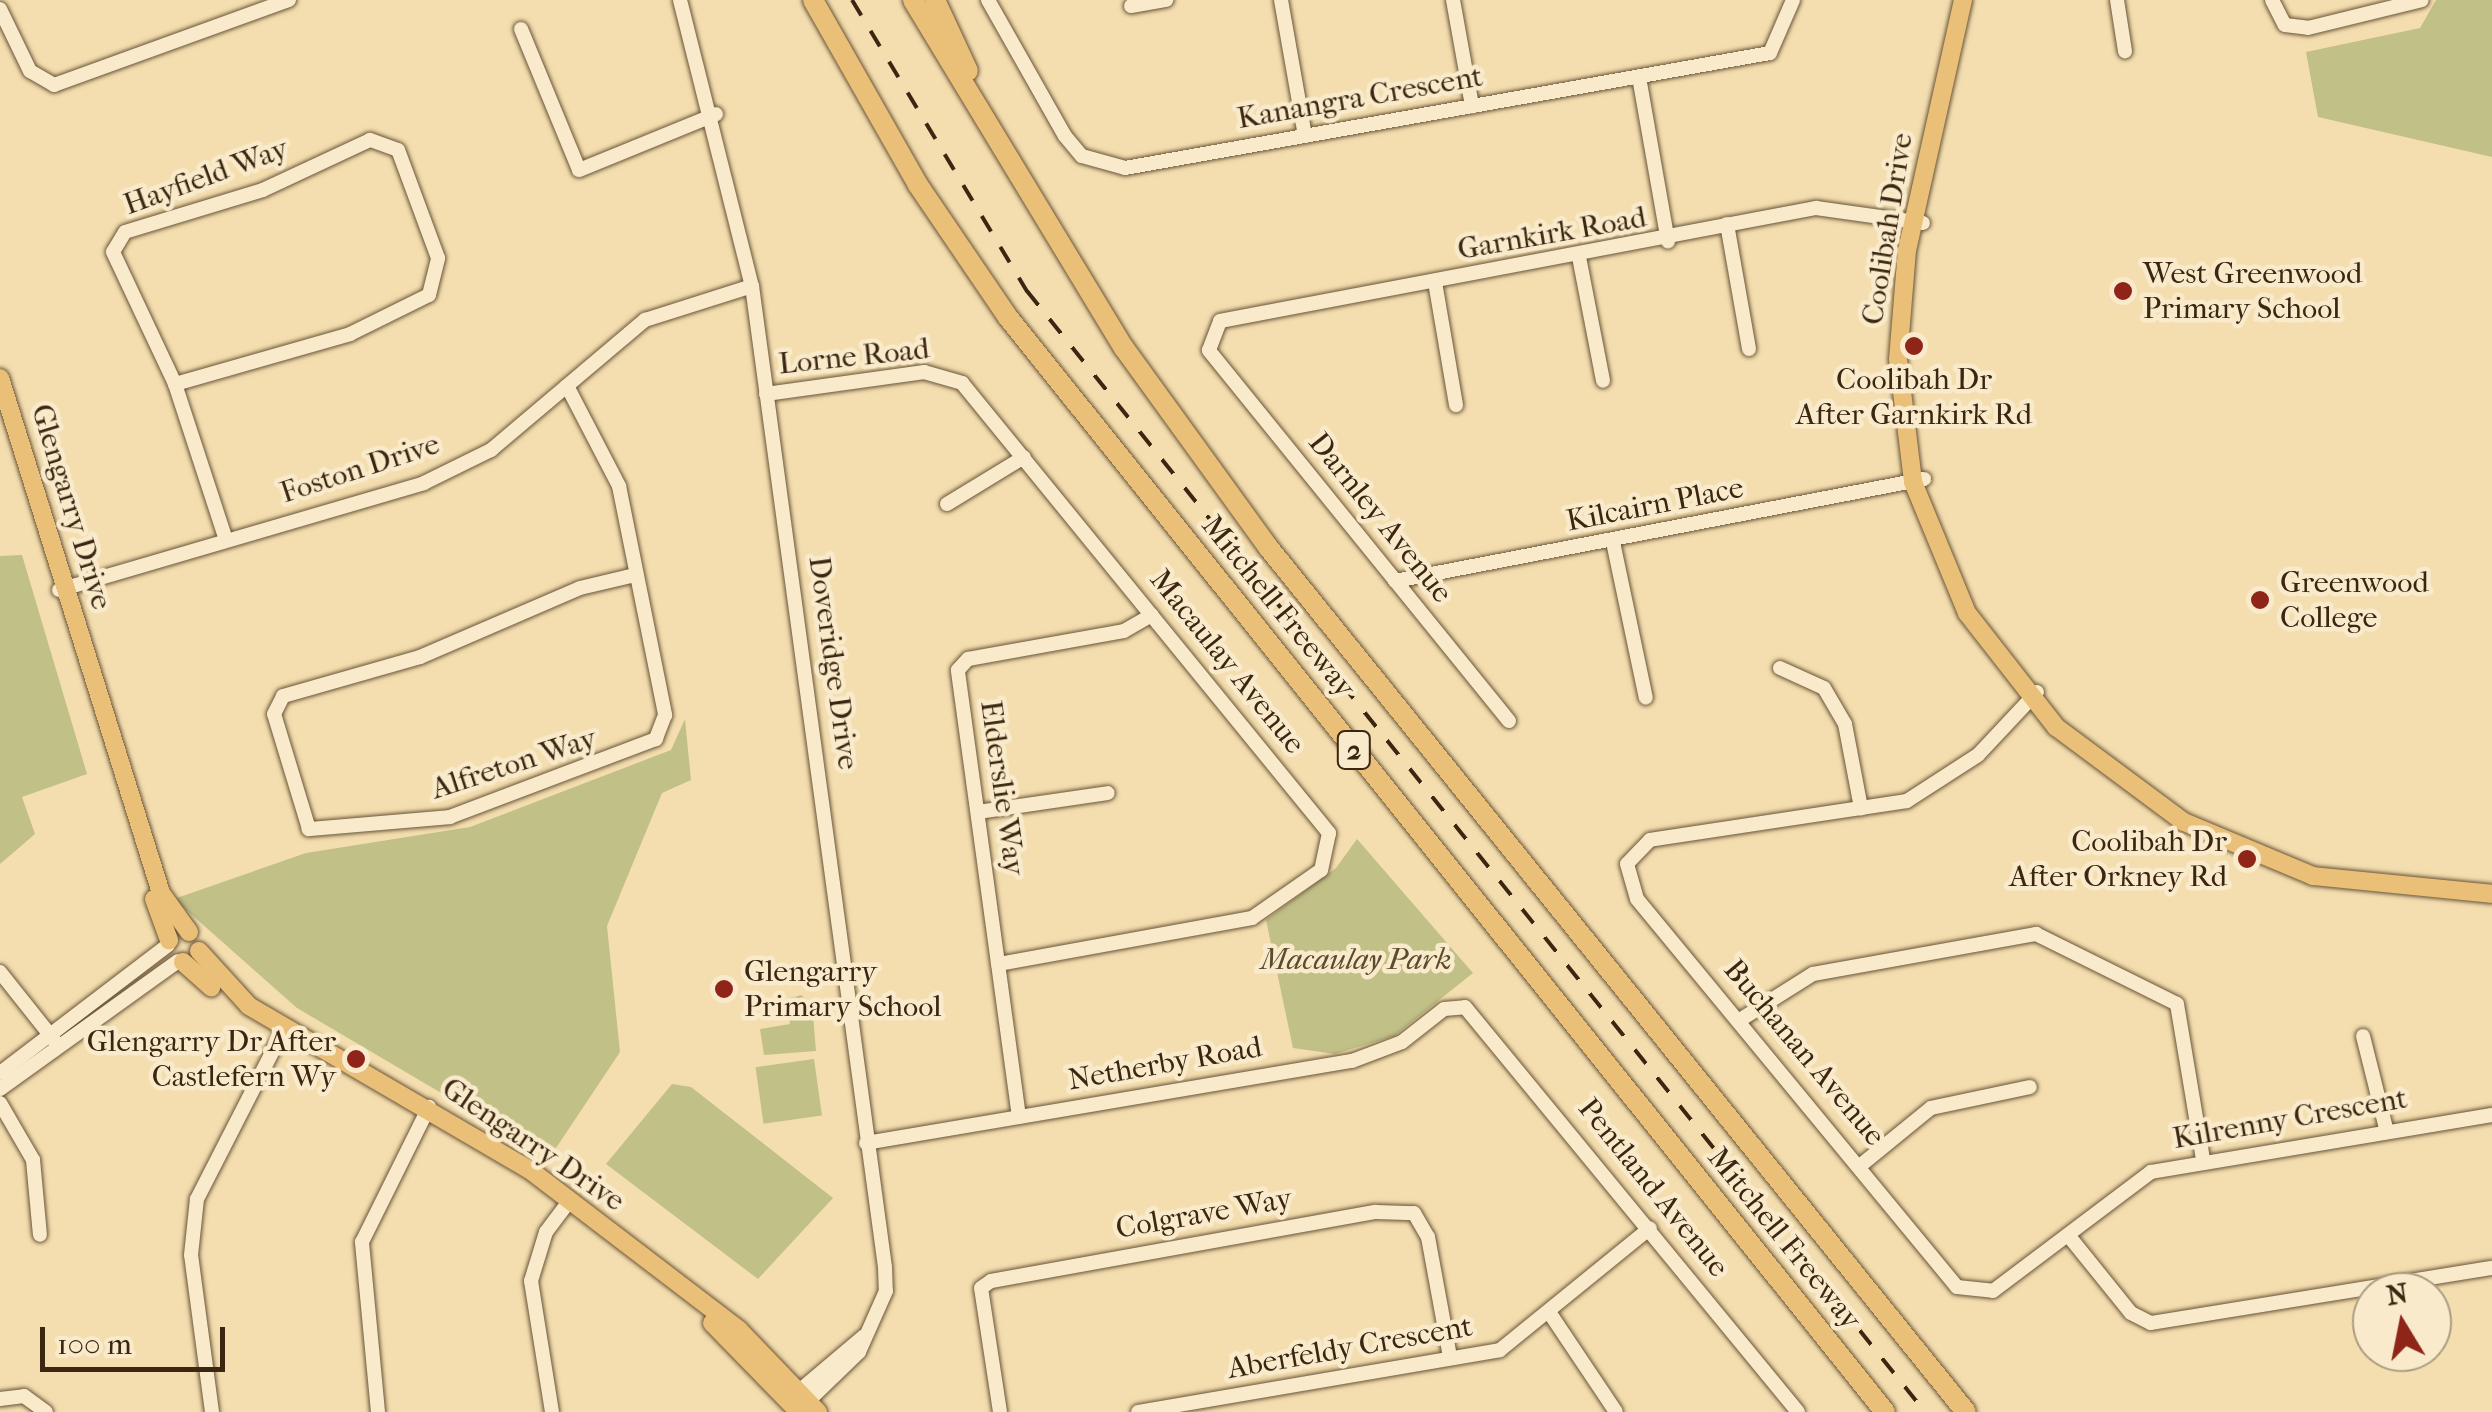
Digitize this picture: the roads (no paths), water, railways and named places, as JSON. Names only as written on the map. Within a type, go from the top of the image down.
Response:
[{"type":"highway","name":"Mitchell Freeway","points":[[812,0],[918,185],[1008,316],[1885,1412]]},
{"type":"highway","name":"Mitchell Freeway","points":[[913,0],[1124,348],[1268,547],[1966,1412]]},
{"type":"highway","points":[[935,0],[1012,163]]},
{"type":"main road","name":"Coolibah Drive","points":[[1963,0],[1918,222],[1908,344],[1918,480],[1977,609],[2033,696],[2106,772],[2236,849],[2313,876],[2492,894]]},
{"type":"main road","name":"Coolibah Drive","points":[[1918,222],[1974,0]]},
{"type":"main road","name":"Glengarry Drive","points":[[0,378],[63,589],[180,952],[282,1034],[426,1111],[566,1204],[803,1404]]},
{"type":"main road","name":"Glengarry Drive","points":[[0,408],[162,893],[189,932],[180,952]]},
{"type":"main road","name":"Coolibah Drive","points":[[2033,696],[2127,774],[2266,849],[2373,876],[2492,882]]},
{"type":"street","points":[[0,9],[30,72],[54,85],[289,0]]},
{"type":"street","name":"Doveridge Drive","points":[[680,0],[716,114],[752,286],[886,1291],[864,1336],[803,1404]]},
{"type":"street","name":"Kanangra Crescent","points":[[988,0],[1024,76],[1082,156],[1126,168],[1770,53],[1793,0]]},
{"type":"street","points":[[1130,6],[1166,0]]},
{"type":"street","points":[[1282,0],[1306,136]]},
{"type":"street","points":[[1453,0],[1472,106]]},
{"type":"street","points":[[2117,0],[2125,51]]},
{"type":"street","points":[[2272,0],[2285,25],[2308,28],[2422,0]]},
{"type":"street","points":[[522,29],[578,170],[716,114]]},
{"type":"street","points":[[1639,77],[1668,241]]},
{"type":"street","name":"Hayfield Way","points":[[175,384],[350,334],[429,295],[438,258],[398,150],[370,140],[262,190],[124,232],[113,252],[175,384],[226,540]]},
{"type":"street","name":"Garnkirk Road","points":[[1209,350],[1220,321],[1251,308],[1579,257],[1668,241],[1727,224],[1834,206],[1918,222]]},
{"type":"street","points":[[1727,224],[1749,349]]},
{"type":"street","points":[[1579,257],[1603,381]]},
{"type":"street","points":[[1435,282],[1456,405]]},
{"type":"street","name":"Foston Drive","points":[[63,589],[424,483],[491,450],[645,320],[752,286]]},
{"type":"street","name":"Darnley Avenue","points":[[1209,350],[1509,720]]},
{"type":"street","name":"Lorne Road","points":[[766,394],[948,375]]},
{"type":"street","name":"Macaulay Avenue","points":[[948,375],[1024,457],[1326,826],[1330,857],[1252,918],[998,964]]},
{"type":"street","name":"Alfreton Way","points":[[567,386],[608,455],[635,575],[665,715],[656,739],[450,817],[308,829],[274,714],[284,696],[420,657],[580,588],[635,575]]},
{"type":"street","points":[[948,504],[1024,457]]},
{"type":"street","name":"Kilcairn Place","points":[[1396,581],[1918,480]]},
{"type":"street","points":[[1612,542],[1646,698]]},
{"type":"street","name":"Elderslie Way","points":[[1020,1117],[978,812],[963,662],[1124,631],[1152,615]]},
{"type":"street","points":[[1780,668],[1832,700],[1861,808],[1941,784],[2033,696]]},
{"type":"street","points":[[978,812],[1108,793]]},
{"type":"street","name":"Buchanan Avenue","points":[[1861,808],[1650,840],[1633,851],[1626,882],[1743,1018],[1956,1287]]},
{"type":"street","points":[[1743,1018],[1813,974],[2036,934],[2177,1004],[2203,1159]]},
{"type":"street","points":[[0,1073],[180,952]]},
{"type":"street","points":[[0,972],[53,1040]]},
{"type":"street","name":"Netherby Road","points":[[866,1143],[1371,1056],[1460,1006]]},
{"type":"street","name":"Pentland Avenue","points":[[1460,1006],[1478,1016],[1798,1412]]},
{"type":"street","points":[[212,1412],[191,1254],[197,1199],[282,1034]]},
{"type":"street","points":[[2364,1036],[2386,1128]]},
{"type":"street","points":[[0,1089],[53,1040]]},
{"type":"street","points":[[1862,1165],[1931,1108],[2030,1087]]},
{"type":"street","points":[[0,1103],[33,1160],[40,1235]]},
{"type":"street","points":[[378,1412],[362,1242],[426,1111]]},
{"type":"street","name":"Kilrenny Crescent","points":[[1956,1287],[1994,1291],[2152,1172],[2203,1159],[2386,1128],[2492,1115]]},
{"type":"street","points":[[552,1412],[532,1281],[566,1204]]},
{"type":"street","name":"Colgrave Way","points":[[1000,1412],[981,1288],[990,1280],[1376,1212],[1414,1213],[1428,1237],[1450,1357]]},
{"type":"street","name":"Aberfeldy Crescent","points":[[1138,1412],[1198,1408],[1500,1350],[1650,1228]]},
{"type":"street","points":[[2068,1236],[2131,1313],[2151,1323],[2492,1268]]},
{"type":"street","points":[[1549,1312],[1616,1412]]},
{"type":"street","points":[[0,1399],[24,1396],[46,1412]]},
{"type":"railway","points":[[852,0],[1027,291],[1925,1412]]},
{"type":"place","name":"West Greenwood Primary School","points":[[2123,291]]},
{"type":"place","name":"Coolibah Dr After Garnkirk Rd","points":[[1914,346]]},
{"type":"place","name":"Greenwood College","points":[[2260,600]]},
{"type":"place","name":"Coolibah Dr After Orkney Rd","points":[[2247,859]]},
{"type":"place","name":"Glengarry Primary School","points":[[724,989]]},
{"type":"place","name":"Glengarry Dr After Castlefern Wy","points":[[356,1059]]},
{"type":"park label","name":"Macaulay Park","points":[[1356,960]]}]
